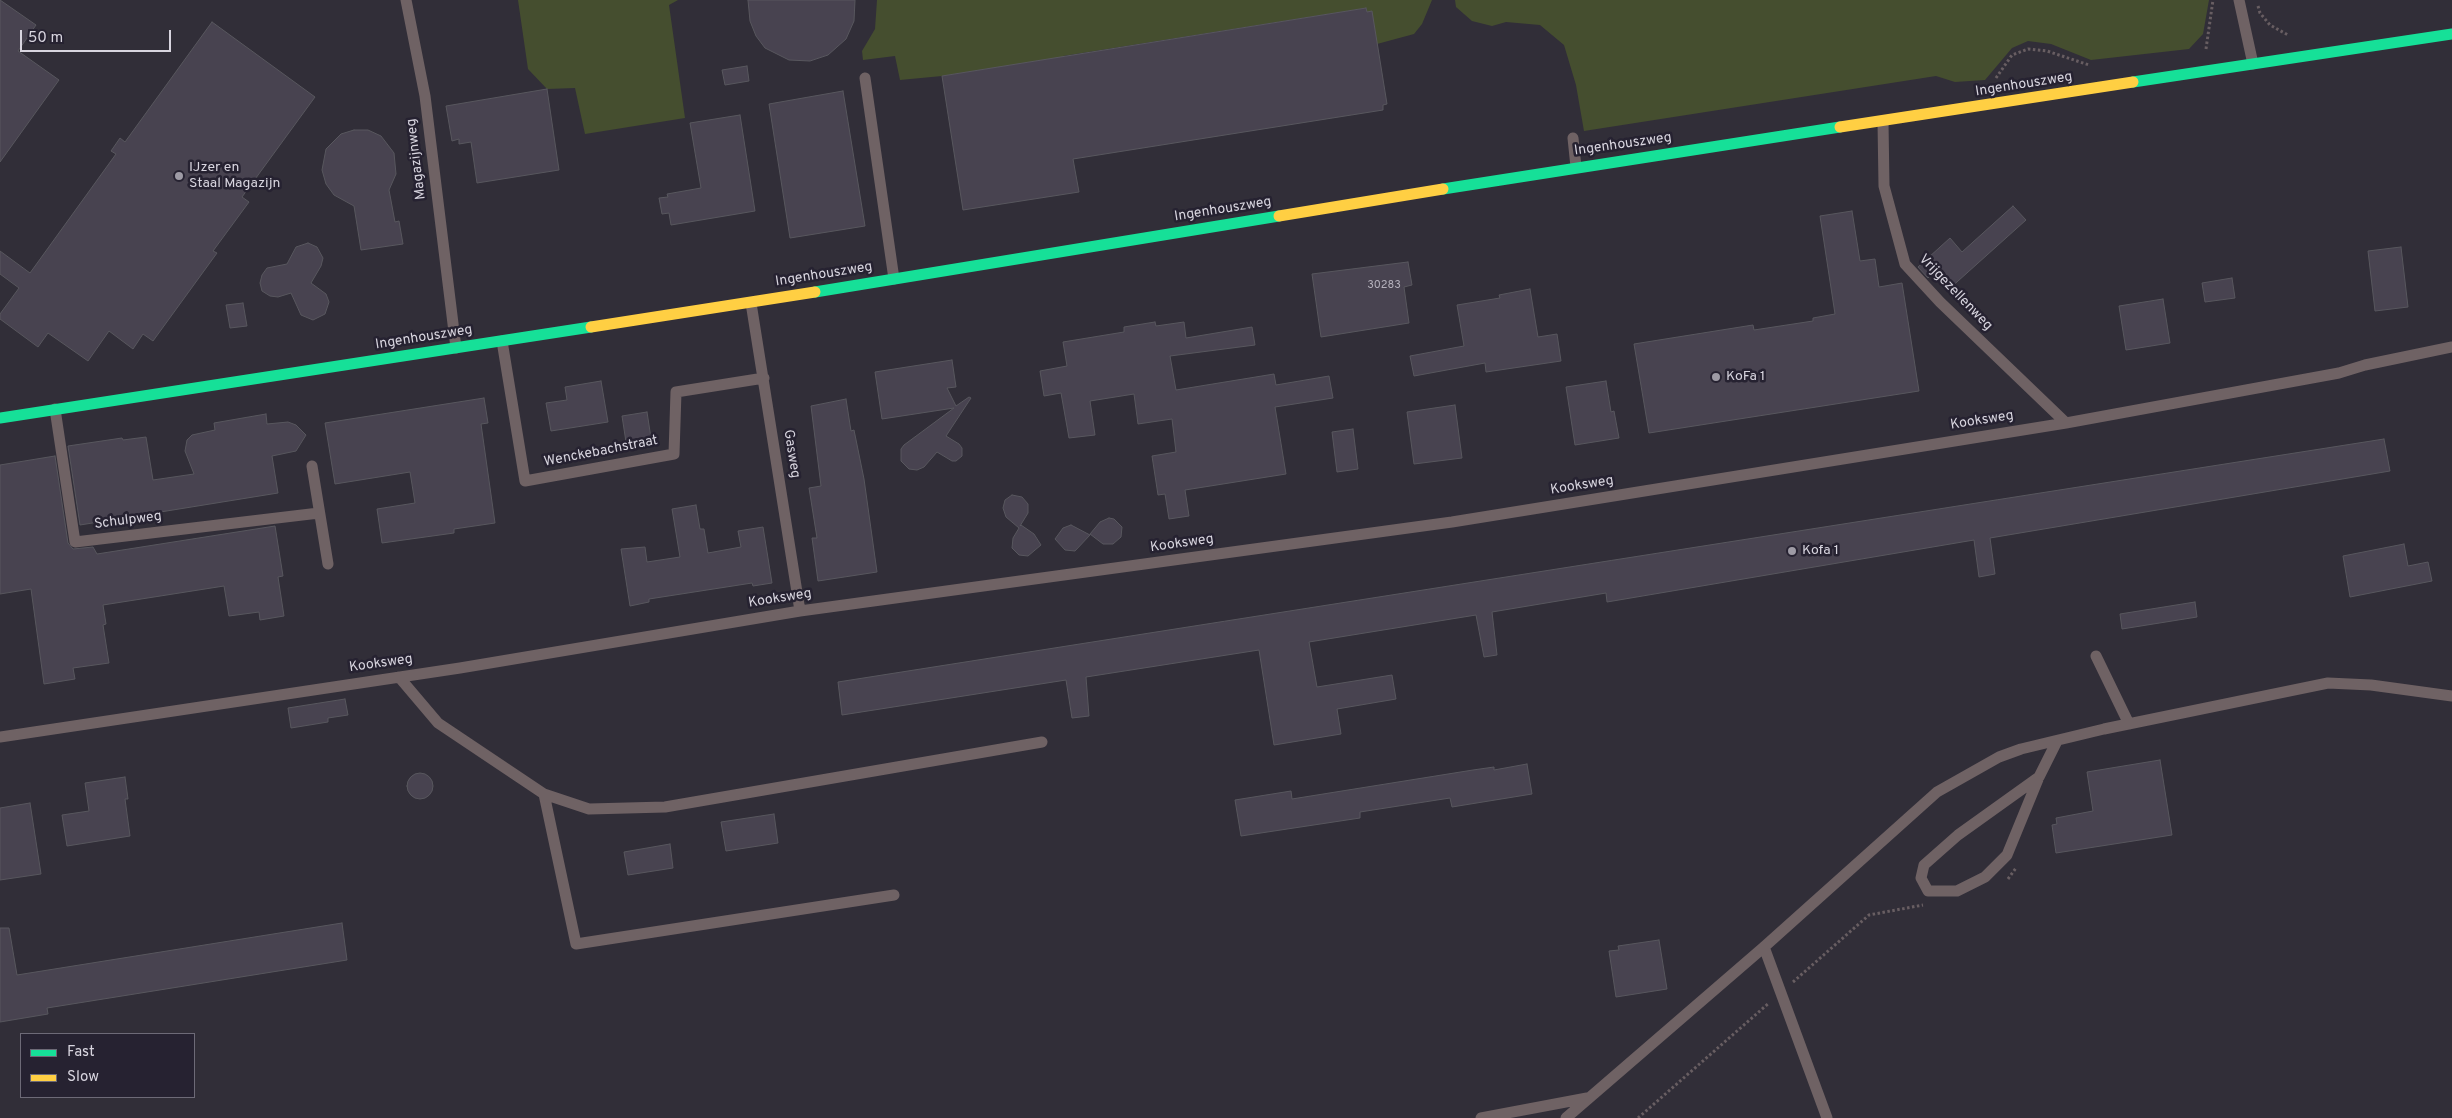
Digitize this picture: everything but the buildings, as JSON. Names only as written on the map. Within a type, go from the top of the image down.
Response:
[{"type":"street","name":"Ingenhouszweg","points":[[0,418],[751,302],[1576,167],[2253,66],[2452,34]]},
{"type":"lane","name":"Magazijnweg","points":[[406,0],[425,96],[456,348]]},
{"type":"lane","points":[[2239,0],[2253,66]]},
{"type":"lane","points":[[865,78],[894,279]]},
{"type":"lane","name":"Vrijgezellenweg","points":[[1883,122],[1884,186],[1905,264],[1940,302],[2066,423]]},
{"type":"lane","points":[[1572,138],[1576,167]]},
{"type":"lane","name":"Gasweg","points":[[751,302],[800,611]]},
{"type":"lane","name":"Wenckebachstraat","points":[[502,341],[525,481],[674,454],[676,392],[764,378]]},
{"type":"lane","name":"Kooksweg","points":[[0,737],[398,677],[800,611],[1452,522],[2066,423],[2339,373],[2365,365],[2452,347]]},
{"type":"lane","name":"Schulpweg","points":[[55,409],[75,542],[319,513]]},
{"type":"lane","points":[[312,466],[328,564]]},
{"type":"lane","points":[[2096,656],[2129,724]]},
{"type":"lane","points":[[398,677],[438,724],[544,794],[589,809],[665,808],[1042,742]]},
{"type":"lane","points":[[1566,1118],[1764,947],[1937,792],[1999,756],[2021,749],[2129,724],[2328,683],[2371,685],[2452,696]]},
{"type":"lane","points":[[2040,777],[1958,835],[1924,865],[1921,878],[1928,891],[1958,891],[1985,877],[2007,854],[2057,742]]},
{"type":"lane","points":[[544,794],[576,944],[894,895]]},
{"type":"lane","points":[[1764,947],[1827,1118]]},
{"type":"lane","points":[[1481,1118],[1589,1098]]},
{"type":"path","points":[[2206,52],[2213,0]]},
{"type":"path","points":[[2257,0],[2260,12],[2270,25],[2293,38]]},
{"type":"path","points":[[2004,882],[2015,872],[2018,863]]},
{"type":"path","points":[[1638,1118],[1869,916],[1928,904]]},
{"type":"green space","points":[[518,0],[678,0],[669,5],[685,118],[585,134],[575,88],[547,89],[528,69]]},
{"type":"green space","points":[[877,0],[1432,0],[1422,24],[1414,34],[1377,44],[1366,8],[1063,56],[1063,61],[1056,58],[942,76],[900,80],[895,56],[863,60],[862,51],[875,29]]},
{"type":"green space","points":[[1455,0],[2209,0],[2203,34],[2189,49],[2091,60],[2051,44],[2028,41],[2012,48],[1985,80],[1955,82],[1936,76],[1584,131],[1576,85],[1564,45],[1540,25],[1506,22],[1492,26],[1472,21],[1456,7]]},
{"type":"traffic: fast","points":[[2133,82],[2452,34]]},
{"type":"traffic: fast","points":[[1443,189],[1840,127]]},
{"type":"traffic: fast","points":[[815,292],[1279,216]]},
{"type":"traffic: fast","points":[[0,418],[591,327]]},
{"type":"traffic: slow","points":[[1840,127],[2133,82]]},
{"type":"traffic: slow","points":[[1279,216],[1443,189]]},
{"type":"traffic: slow","points":[[591,327],[815,292]]},
{"type":"place","name":"IJzer en Staal Magazijn","points":[[179,176]]},
{"type":"place","name":"KoFa 1","points":[[1716,377]]},
{"type":"place","name":"Kofa 1","points":[[1792,551]]}]
